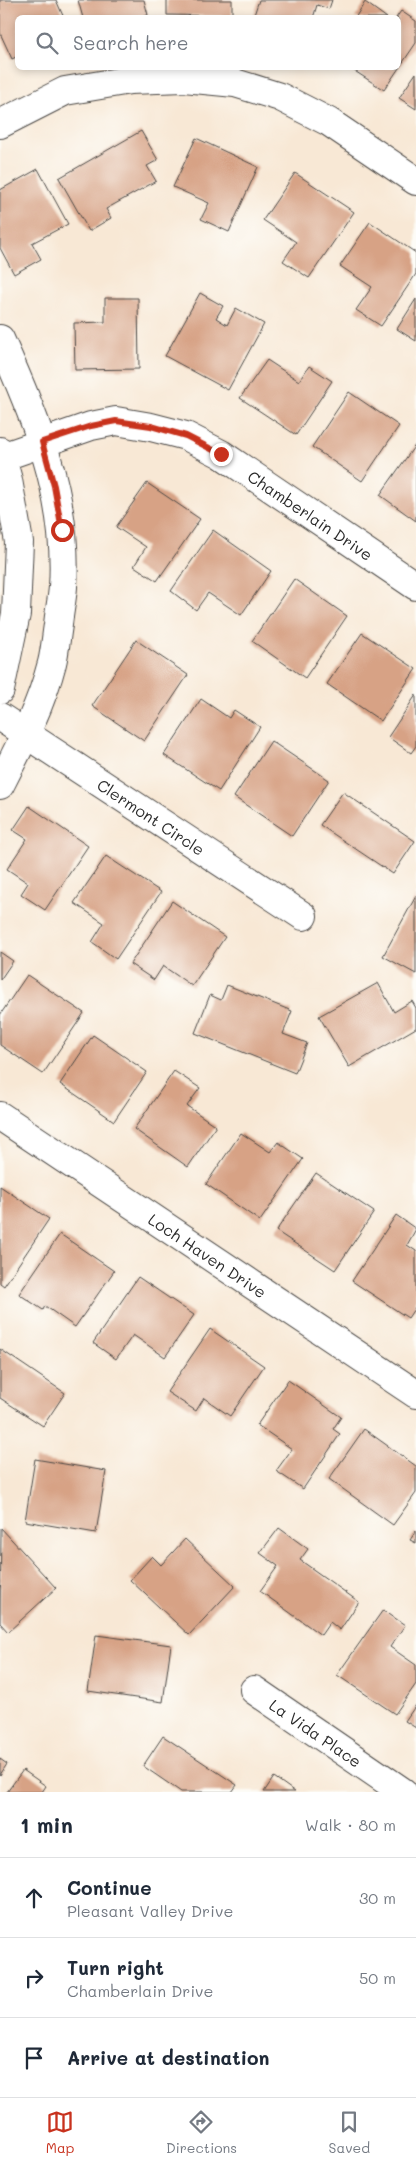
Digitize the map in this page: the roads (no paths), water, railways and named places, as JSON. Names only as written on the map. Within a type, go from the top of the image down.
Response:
[{"type":"street","points":[[0,124],[65,92],[130,80],[184,78],[235,83],[280,97],[329,122],[416,181]]},
{"type":"street","points":[[0,340],[27,399],[42,442],[54,486],[62,530],[63,587],[52,662],[27,734],[0,785]]},
{"type":"street","name":"Chamberlain Drive","points":[[1,454],[91,426],[116,421],[151,426],[186,436],[221,454],[416,586]]},
{"type":"street","points":[[0,690],[16,614],[19,542],[8,480],[1,454]]},
{"type":"street","name":"Clermont Circle","points":[[0,717],[303,916]]},
{"type":"street","name":"Loch Haven Drive","points":[[0,1116],[416,1394]]},
{"type":"street","name":"La Vida Place","points":[[254,1690],[404,1792]]}]
